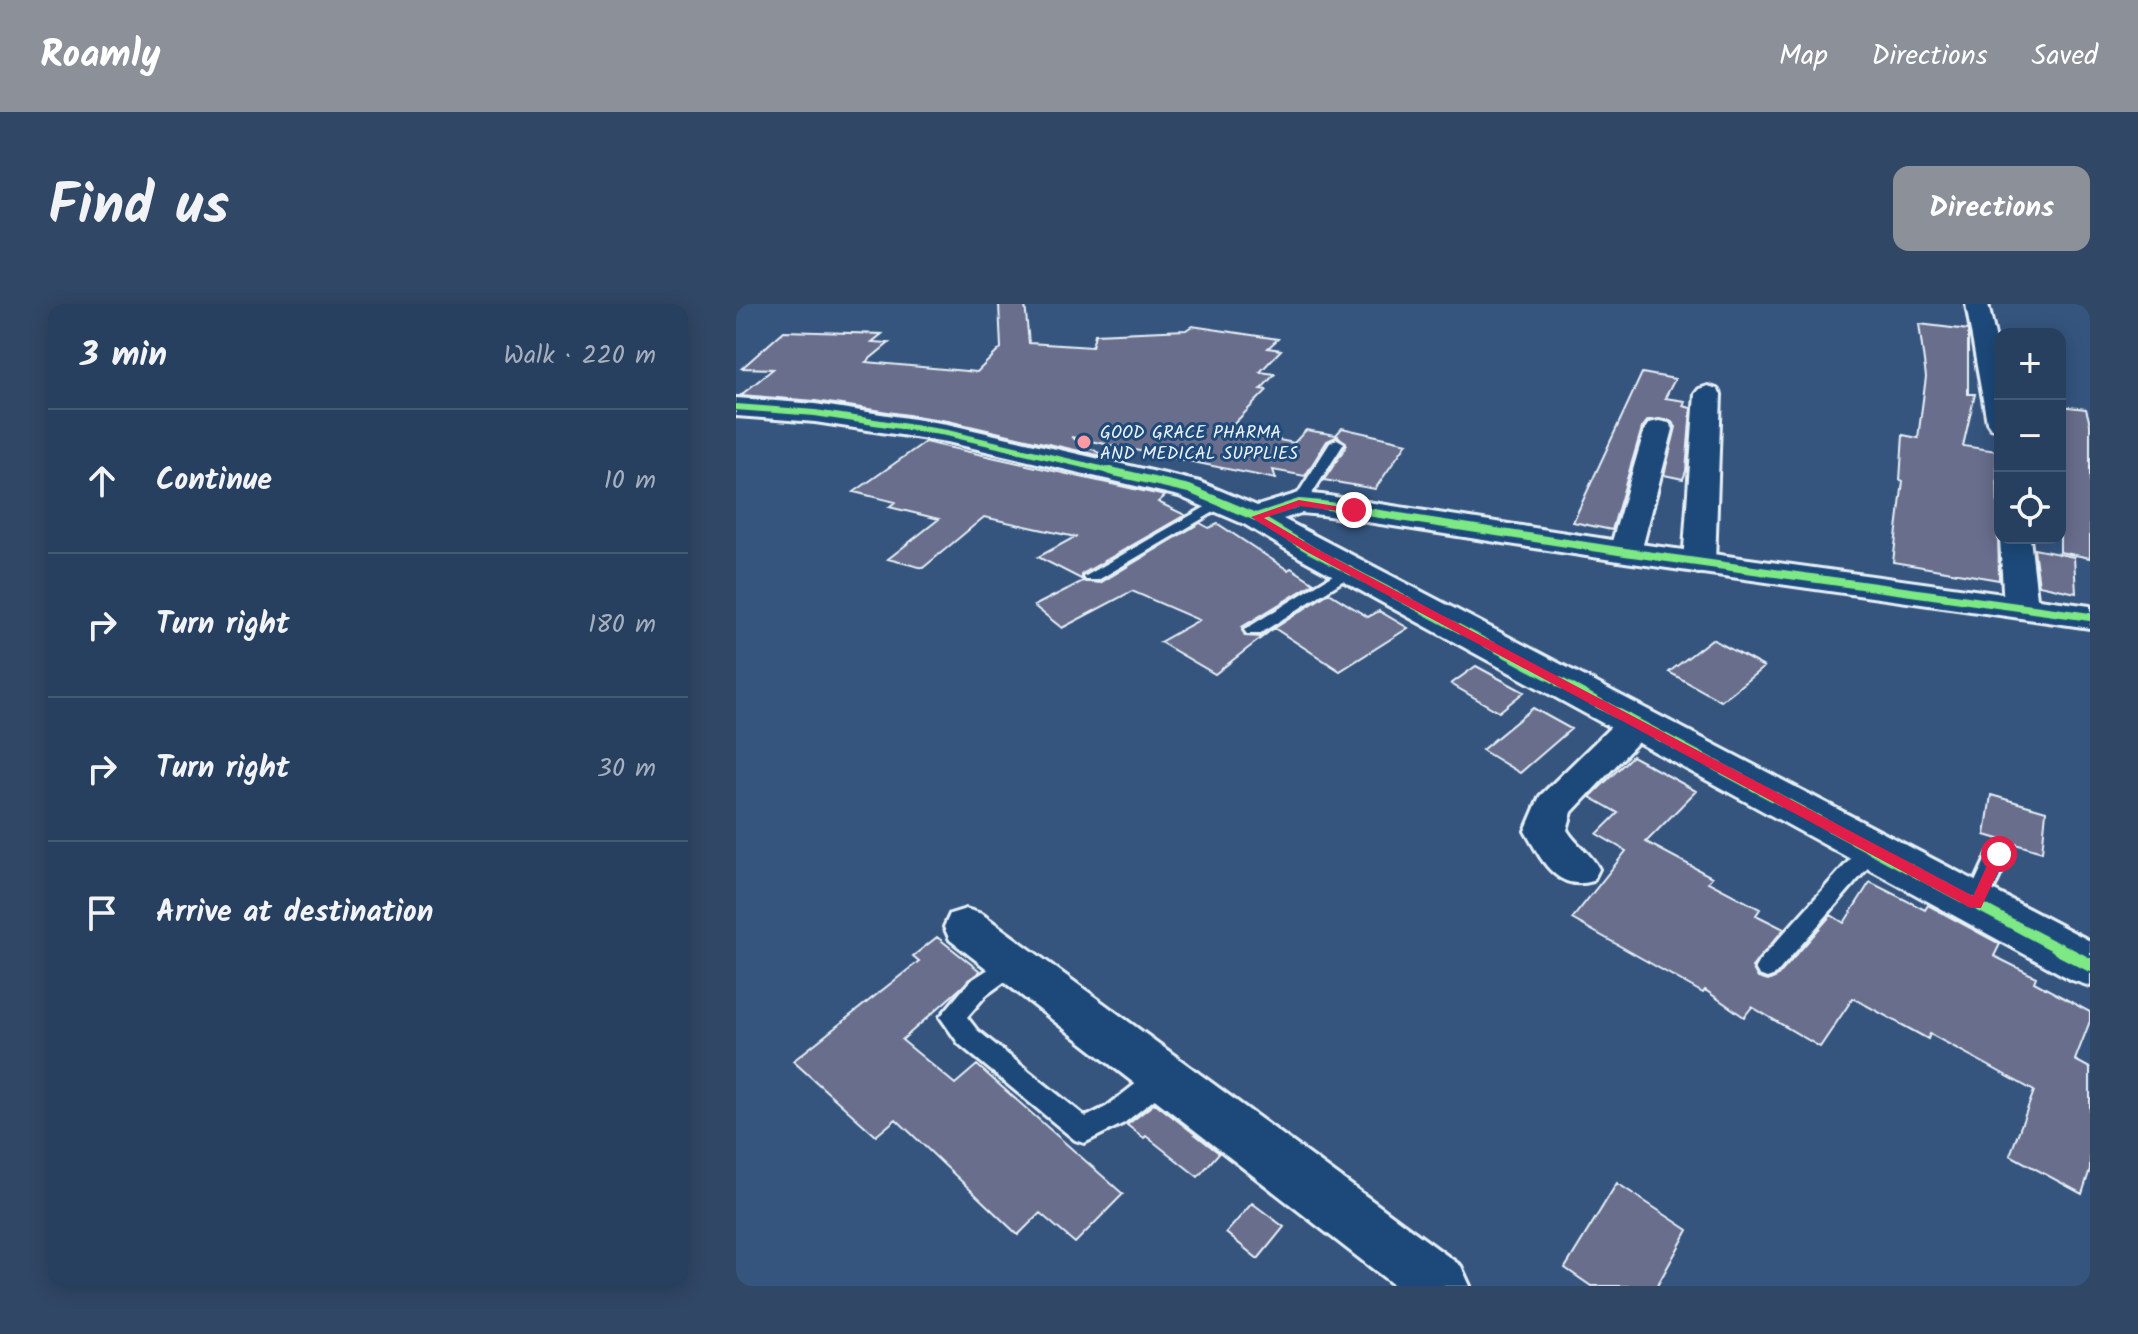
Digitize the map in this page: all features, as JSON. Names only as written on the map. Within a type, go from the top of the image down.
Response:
[{"type":"street","points":[[1977,304],[1996,400]]},
{"type":"street","points":[[1699,563],[1708,394]]},
{"type":"street","points":[[736,407],[815,413],[947,433],[1189,489],[1221,502],[1256,517],[1349,570],[2090,965]]},
{"type":"street","points":[[1625,552],[1659,429]]},
{"type":"street","points":[[1256,517],[1299,503],[2090,617]]},
{"type":"street","points":[[2016,544],[2021,607]]},
{"type":"street","points":[[1578,869],[1561,856],[1546,831],[1554,806],[1637,723]]},
{"type":"street","points":[[966,927],[1441,1286]]},
{"type":"lane","points":[[1299,503],[1337,443]]},
{"type":"lane","points":[[1092,577],[1221,502]]},
{"type":"lane","points":[[1253,630],[1349,570]]},
{"type":"lane","points":[[1767,968],[1872,849]]},
{"type":"lane","points":[[1976,904],[1999,854]]},
{"type":"lane","points":[[1014,962],[978,988],[952,1017],[968,1037],[1084,1131],[1115,1115],[1166,1076]]},
{"type":"building","points":[[999,304],[1025,304],[1029,343],[1092,347],[1095,334],[1186,330],[1192,326],[1278,339],[1268,348],[1281,350],[1260,372],[1275,374],[1261,389],[1267,390],[1228,430],[1294,443],[1306,430],[1336,435],[1342,428],[1407,443],[1375,489],[1324,480],[1347,445],[1338,436],[1327,441],[1305,476],[1273,470],[1276,479],[1071,437],[1106,457],[948,421],[815,401],[741,395],[773,369],[742,368],[784,331],[882,334],[872,342],[889,343],[866,362],[977,372],[1001,348]]},
{"type":"building","points":[[1919,324],[1968,330],[1968,394],[1975,394],[1963,446],[1994,451],[1994,544],[1998,544],[1999,580],[1893,562],[1903,481],[1900,480],[1903,435],[1918,438],[1926,377]]},
{"type":"building","points":[[1642,373],[1675,379],[1665,398],[1685,401],[1683,406],[1691,408],[1683,479],[1664,475],[1676,427],[1670,420],[1648,420],[1642,428],[1612,530],[1573,522]]},
{"type":"building","points":[[2066,407],[2086,409],[2090,424],[2090,558],[2060,552],[2060,544],[2066,544]]},
{"type":"building","points":[[925,442],[1165,496],[1158,502],[1185,515],[1082,574],[1083,580],[1038,557],[1075,537],[984,517],[923,568],[888,559],[939,519],[889,507],[895,502],[854,492]]},
{"type":"building","points":[[1200,523],[1209,528],[1218,524],[1288,570],[1291,568],[1314,583],[1242,627],[1245,636],[1261,637],[1270,631],[1215,674],[1160,642],[1199,620],[1132,591],[1062,628],[1034,606],[1083,581],[1100,583]]},
{"type":"building","points":[[2034,549],[2074,557],[2076,593],[2039,585]]},
{"type":"building","points":[[1329,593],[1368,617],[1379,611],[1408,628],[1340,671],[1274,628]]},
{"type":"building","points":[[1712,639],[1764,667],[1721,701],[1669,672]]},
{"type":"building","points":[[1476,666],[1524,692],[1499,712],[1451,684]]},
{"type":"building","points":[[1533,708],[1571,729],[1520,773],[1482,750]]},
{"type":"building","points":[[1632,756],[1696,791],[1646,842],[1712,877],[1708,882],[1760,909],[1756,915],[1784,929],[1752,967],[1758,978],[1768,981],[1777,977],[1831,915],[1844,923],[1870,882],[1925,910],[1928,905],[2000,944],[1994,956],[2036,977],[2034,982],[2090,1012],[2090,1021],[2075,1060],[2090,1068],[2090,1169],[2082,1194],[2010,1155],[2034,1091],[1930,1034],[1928,1039],[1853,998],[1820,1047],[1752,1007],[1744,1017],[1705,990],[1703,993],[1572,919],[1626,851],[1597,834],[1618,813],[1590,797]]},
{"type":"building","points":[[1991,795],[2046,811],[2042,852],[1985,835]]},
{"type":"building","points":[[937,937],[980,971],[902,1040],[955,1084],[977,1065],[1123,1194],[1075,1243],[1040,1213],[1018,1235],[896,1119],[876,1136],[793,1061],[919,961],[913,956]]},
{"type":"building","points":[[1155,1103],[1219,1153],[1198,1177],[1127,1125]]},
{"type":"building","points":[[1617,1183],[1688,1230],[1657,1286],[1591,1286],[1565,1268]]},
{"type":"building","points":[[1252,1203],[1284,1227],[1258,1259],[1226,1233]]},
{"type":"cycle path","points":[[736,407],[815,413],[947,433],[1189,489],[1256,517],[1311,550],[2090,965]]},
{"type":"cycle path","points":[[1256,517],[1299,503],[1322,505],[1625,552],[2090,617]]},
{"type":"place","name":"GOOD GRACE PHARMA AND MEDICAL SUPPLIES","points":[[1084,442]]},
{"type":"route","points":[[1354,510],[1299,503],[1256,517],[1311,550],[1976,904],[1999,854]]}]
